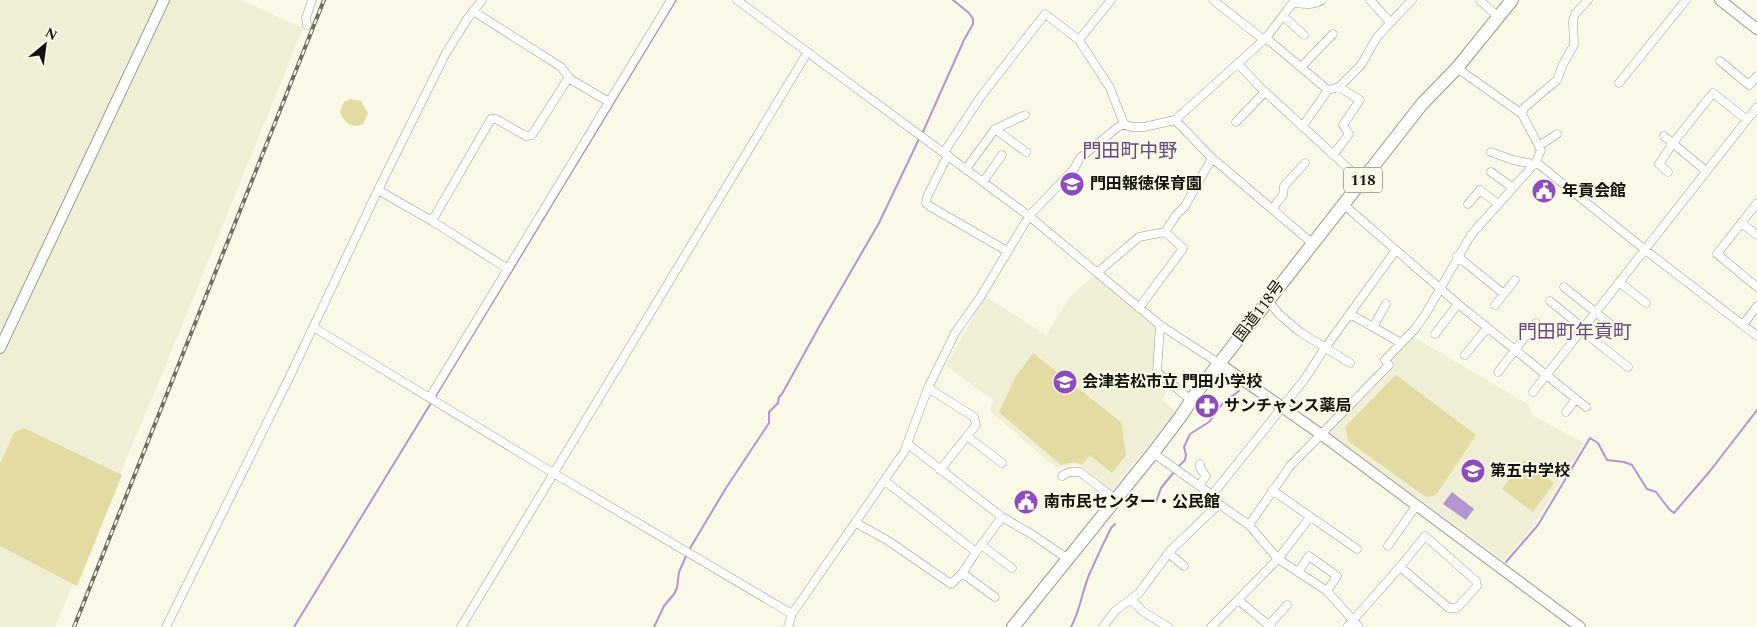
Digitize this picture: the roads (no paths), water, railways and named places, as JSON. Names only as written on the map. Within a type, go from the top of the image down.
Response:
[{"type":"highway","name":"国道118号","points":[[1014,627],[1153,453],[1267,300],[1430,94],[1457,68],[1512,0]]},
{"type":"street","points":[[0,348],[164,0]]},
{"type":"street","points":[[307,25],[306,18],[312,0]]},
{"type":"street","points":[[166,627],[446,53],[482,0]]},
{"type":"street","points":[[430,397],[672,0]]},
{"type":"street","points":[[737,0],[1029,216],[1160,325],[1322,435],[1580,627]]},
{"type":"street","points":[[1079,40],[1111,0]]},
{"type":"street","points":[[1212,0],[1265,39],[1328,90]]},
{"type":"street","points":[[1007,251],[926,203],[946,154],[982,95],[1045,14],[1079,40],[1110,88],[1124,124],[1131,127],[1175,120],[1265,39],[1294,1],[1305,4],[1322,0]]},
{"type":"street","points":[[1370,0],[1390,22]]},
{"type":"street","points":[[1376,7],[1383,0]]},
{"type":"street","points":[[1302,127],[1328,90],[1340,87],[1361,65],[1378,37],[1412,0]]},
{"type":"street","points":[[1480,0],[1498,17]]},
{"type":"street","points":[[1522,114],[1524,108],[1532,100],[1557,80],[1562,64],[1574,45],[1573,20],[1575,14],[1588,0]]},
{"type":"street","points":[[1619,83],[1686,0]]},
{"type":"street","points":[[1720,0],[1757,29]]},
{"type":"street","points":[[474,11],[561,67],[569,76],[610,102]]},
{"type":"street","points":[[1283,16],[1304,35]]},
{"type":"street","points":[[1301,67],[1333,34]]},
{"type":"street","points":[[461,627],[555,474],[807,52]]},
{"type":"street","points":[[1720,61],[1750,85],[1757,76]]},
{"type":"street","points":[[1238,64],[1302,127],[1362,181]]},
{"type":"street","points":[[1249,525],[1290,466],[1389,366],[1385,360],[1415,329],[1425,315],[1471,235],[1534,164],[1541,150],[1522,114],[1457,68]]},
{"type":"street","points":[[432,222],[491,119],[496,118],[526,136],[532,135],[569,76]]},
{"type":"street","points":[[1333,155],[1349,134],[1343,125],[1360,100],[1340,87]]},
{"type":"street","points":[[1236,122],[1265,92]]},
{"type":"street","points":[[1668,172],[1659,164],[1713,93],[1747,120]]},
{"type":"street","points":[[1533,392],[1757,107]]},
{"type":"street","points":[[966,169],[995,129],[1025,115]]},
{"type":"street","points":[[1175,120],[1212,158],[1312,243]]},
{"type":"street","points":[[788,627],[792,614],[856,524],[908,444],[928,388],[955,334],[981,296],[1029,216],[1074,169],[1080,158],[1124,124]]},
{"type":"street","points":[[995,129],[1026,152]]},
{"type":"street","points":[[1539,146],[1556,134]]},
{"type":"street","points":[[1664,136],[1706,171]]},
{"type":"street","points":[[1491,152],[1513,160],[1534,164],[1757,336]]},
{"type":"street","points":[[983,182],[1002,155]]},
{"type":"street","points":[[1098,272],[1139,237],[1165,232],[1184,206],[1212,158]]},
{"type":"street","points":[[1272,209],[1283,195],[1284,186],[1306,163]]},
{"type":"street","points":[[1491,172],[1513,188]]},
{"type":"street","points":[[378,190],[508,269]]},
{"type":"street","points":[[1468,204],[1480,190],[1498,204]]},
{"type":"street","points":[[1757,203],[1717,254],[1757,286]]},
{"type":"street","points":[[1343,204],[1458,304],[1586,407]]},
{"type":"street","points":[[1742,223],[1757,235]]},
{"type":"street","points":[[1139,308],[1183,248],[1165,232]]},
{"type":"street","points":[[1212,495],[1304,380],[1396,250]]},
{"type":"street","points":[[1458,256],[1504,294]]},
{"type":"street","points":[[1495,305],[1515,280]]},
{"type":"street","points":[[1618,282],[1646,302]]},
{"type":"street","points":[[1564,287],[1624,335]]},
{"type":"street","points":[[1267,300],[1300,332],[1350,363]]},
{"type":"street","points":[[1550,301],[1628,367]]},
{"type":"street","points":[[1372,327],[1386,304]]},
{"type":"street","points":[[1435,334],[1458,304]]},
{"type":"street","points":[[1743,325],[1757,306]]},
{"type":"street","points":[[1350,314],[1401,343]]},
{"type":"street","points":[[1498,372],[1536,323]]},
{"type":"street","points":[[1160,325],[1157,372],[1191,400]]},
{"type":"street","points":[[313,327],[555,474],[792,614]]},
{"type":"street","points":[[1465,355],[1487,328]]},
{"type":"street","points":[[928,388],[974,417],[976,425],[940,470]]},
{"type":"street","points":[[1566,412],[1576,399]]},
{"type":"street","points":[[967,436],[1002,463]]},
{"type":"street","points":[[908,444],[1002,518],[1033,535],[1068,559]]},
{"type":"street","points":[[1153,453],[1212,495],[1219,504],[1249,525],[1278,559],[1327,591],[1359,627]]},
{"type":"street","points":[[1199,486],[1206,476],[1200,468],[1200,464]]},
{"type":"street","points":[[1062,476],[1069,472],[1080,472],[1115,499]]},
{"type":"street","points":[[885,481],[978,548],[1012,568]]},
{"type":"street","points":[[1272,490],[1358,549]]},
{"type":"street","points":[[1103,627],[1115,611],[1139,593],[1170,552],[1219,504]]},
{"type":"street","points":[[1388,546],[1416,506]]},
{"type":"street","points":[[1211,627],[1278,559],[1310,517]]},
{"type":"street","points":[[856,524],[887,540],[951,584],[962,573],[978,548],[1002,518]]},
{"type":"street","points":[[1346,627],[1425,536],[1476,581],[1477,586],[1457,608],[1449,608],[1400,567]]},
{"type":"street","points":[[1170,552],[1184,566]]},
{"type":"street","points":[[1298,572],[1309,556],[1337,576],[1327,591]]},
{"type":"street","points":[[962,573],[995,597]]},
{"type":"street","points":[[1131,599],[1142,611],[1167,627]]},
{"type":"street","points":[[1238,600],[1270,626],[1286,605]]},
{"type":"waterway","points":[[434,399],[676,0]]},
{"type":"waterway","points":[[922,134],[973,24],[973,19],[969,13],[953,0]]},
{"type":"waterway","points":[[689,550],[726,488],[769,423],[769,412],[778,403],[779,397],[879,223],[919,139]]},
{"type":"waterway","points":[[1177,468],[1185,460],[1184,447],[1190,434],[1209,422],[1223,403],[1239,391]]},
{"type":"waterway","points":[[294,627],[431,403]]},
{"type":"waterway","points":[[1506,562],[1538,525],[1590,438],[1598,443],[1607,460],[1632,465],[1647,489],[1656,492],[1674,513],[1710,471],[1757,410]]},
{"type":"waterway","points":[[1129,504],[1135,497],[1152,503],[1156,502],[1161,488],[1174,472]]},
{"type":"waterway","points":[[1071,627],[1077,615],[1089,575],[1111,528],[1115,524]]},
{"type":"waterway","points":[[654,627],[664,606],[677,588],[679,572],[687,554]]},
{"type":"railway","points":[[74,627],[324,0]]},
{"type":"place","name":"門田報徳保育園","points":[[1072,184]]},
{"type":"place","name":"年貢会館","points":[[1544,191]]},
{"type":"place","name":"会津若松市立 門田小学校","points":[[1065,382]]},
{"type":"place","name":"サンチャンス薬局","points":[[1207,406]]},
{"type":"place","name":"第五中学校","points":[[1473,471]]},
{"type":"place","name":"南市民センター・公民館","points":[[1026,502]]},
{"type":"district","name":"門田町中野","points":[[1130,151]]},
{"type":"district","name":"門田町年貢町","points":[[1575,332]]}]
